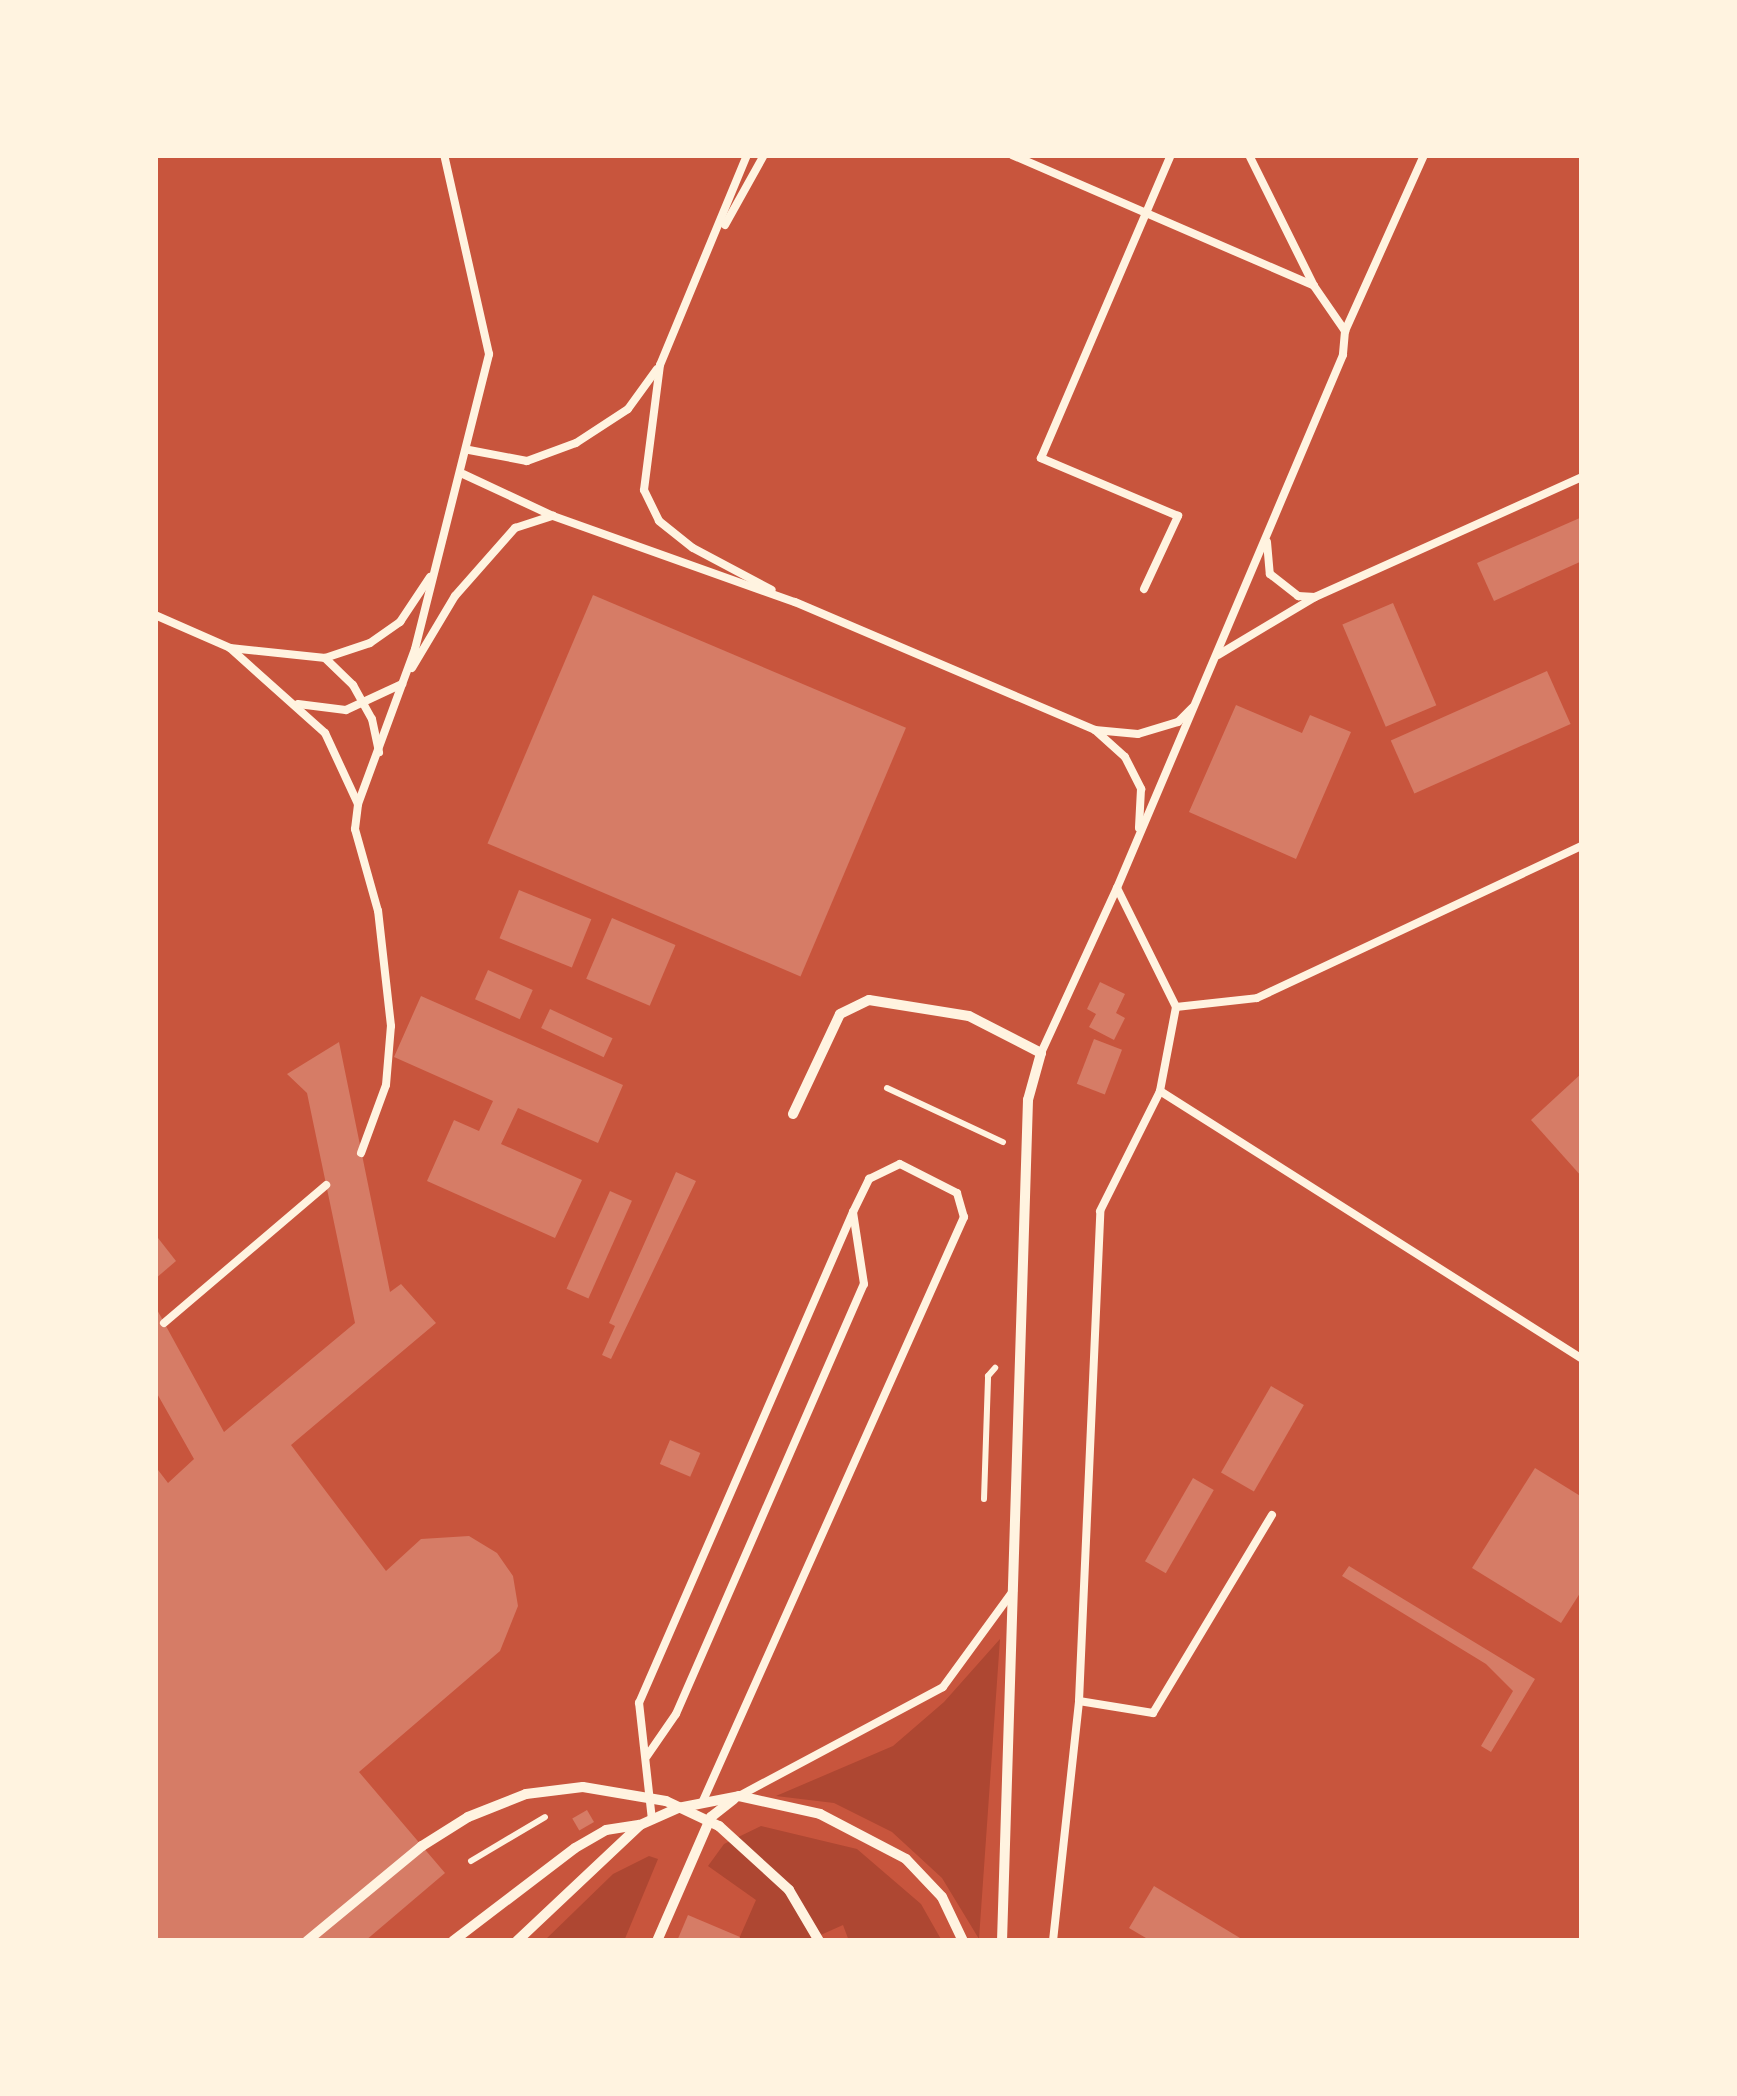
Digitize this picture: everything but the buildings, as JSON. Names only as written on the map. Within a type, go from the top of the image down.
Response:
[{"type":"street","points":[[793,1114],[840,1014],[870,1000],[969,1016],[1042,1053],[1028,1100],[1002,1941]]},
{"type":"street","points":[[307,1941],[422,1846],[468,1817],[526,1794],[583,1787],[644,1795],[693,1812],[746,1845],[789,1890],[818,1938]]},
{"type":"street","points":[[656,1941],[711,1816],[739,1796]]},
{"type":"street","points":[[453,1941],[575,1848],[606,1830],[739,1796],[820,1814],[906,1858],[942,1898],[963,1941]]},
{"type":"street","points":[[517,1941],[645,1823]]},
{"type":"lane","points":[[361,1152],[386,1084],[391,1026],[378,911],[355,829],[358,804],[403,684],[470,450],[489,354],[444,155]]},
{"type":"lane","points":[[470,450],[527,461],[576,443],[628,409],[660,365],[747,155]]},
{"type":"lane","points":[[711,249],[764,155]]},
{"type":"lane","points":[[1012,155],[1314,286]]},
{"type":"lane","points":[[1144,589],[1178,516],[1041,458],[1171,155]]},
{"type":"lane","points":[[1249,155],[1314,286],[1345,332]]},
{"type":"lane","points":[[1042,1053],[1170,766],[1343,356],[1345,332],[1424,155]]},
{"type":"lane","points":[[660,365],[644,490],[659,520],[694,548],[795,602]]},
{"type":"lane","points":[[463,474],[553,516],[795,602],[1095,730],[1138,734],[1162,729],[1198,700]]},
{"type":"lane","points":[[1216,656],[1315,596],[1582,477]]},
{"type":"lane","points":[[294,703],[316,711],[363,702],[403,684],[456,596],[514,528],[553,516]]},
{"type":"lane","points":[[1268,532],[1270,574],[1298,596],[1315,596]]},
{"type":"lane","points":[[230,648],[325,658],[370,644],[400,622],[440,555]]},
{"type":"lane","points":[[155,615],[230,648],[294,703],[325,733],[358,804]]},
{"type":"lane","points":[[325,658],[363,702],[378,752]]},
{"type":"lane","points":[[1095,730],[1125,756],[1141,789],[1138,840]]},
{"type":"lane","points":[[1176,1006],[1257,998],[1582,846]]},
{"type":"lane","points":[[1053,1941],[1079,1701],[1100,1211],[1160,1091],[1176,1006],[1117,888]]},
{"type":"lane","points":[[1160,1091],[1582,1359]]},
{"type":"lane","points":[[645,1823],[647,1756],[639,1703],[853,1212],[869,1180],[900,1164],[957,1193],[964,1217],[702,1803]]},
{"type":"lane","points":[[164,1323],[326,1185]]},
{"type":"lane","points":[[647,1756],[676,1714],[864,1284],[853,1212]]},
{"type":"lane","points":[[1079,1701],[1152,1713],[1272,1514]]},
{"type":"lane","points":[[739,1796],[942,1687],[1013,1591]]},
{"type":"path","points":[[888,1088],[1004,1140],[1003,1159]]},
{"type":"path","points":[[984,1499],[988,1376],[996,1367],[997,1348]]},
{"type":"shaded area","points":[[1000,1639],[979,1939],[942,1878],[892,1832],[834,1803],[776,1796],[893,1746],[944,1702]]},
{"type":"shaded area","points":[[761,1826],[857,1849],[921,1904],[942,1941],[849,1941],[843,1925],[807,1941],[738,1941],[756,1900],[708,1866],[724,1844]]},
{"type":"shaded area","points":[[649,1856],[658,1859],[624,1941],[544,1941],[613,1874]]}]
